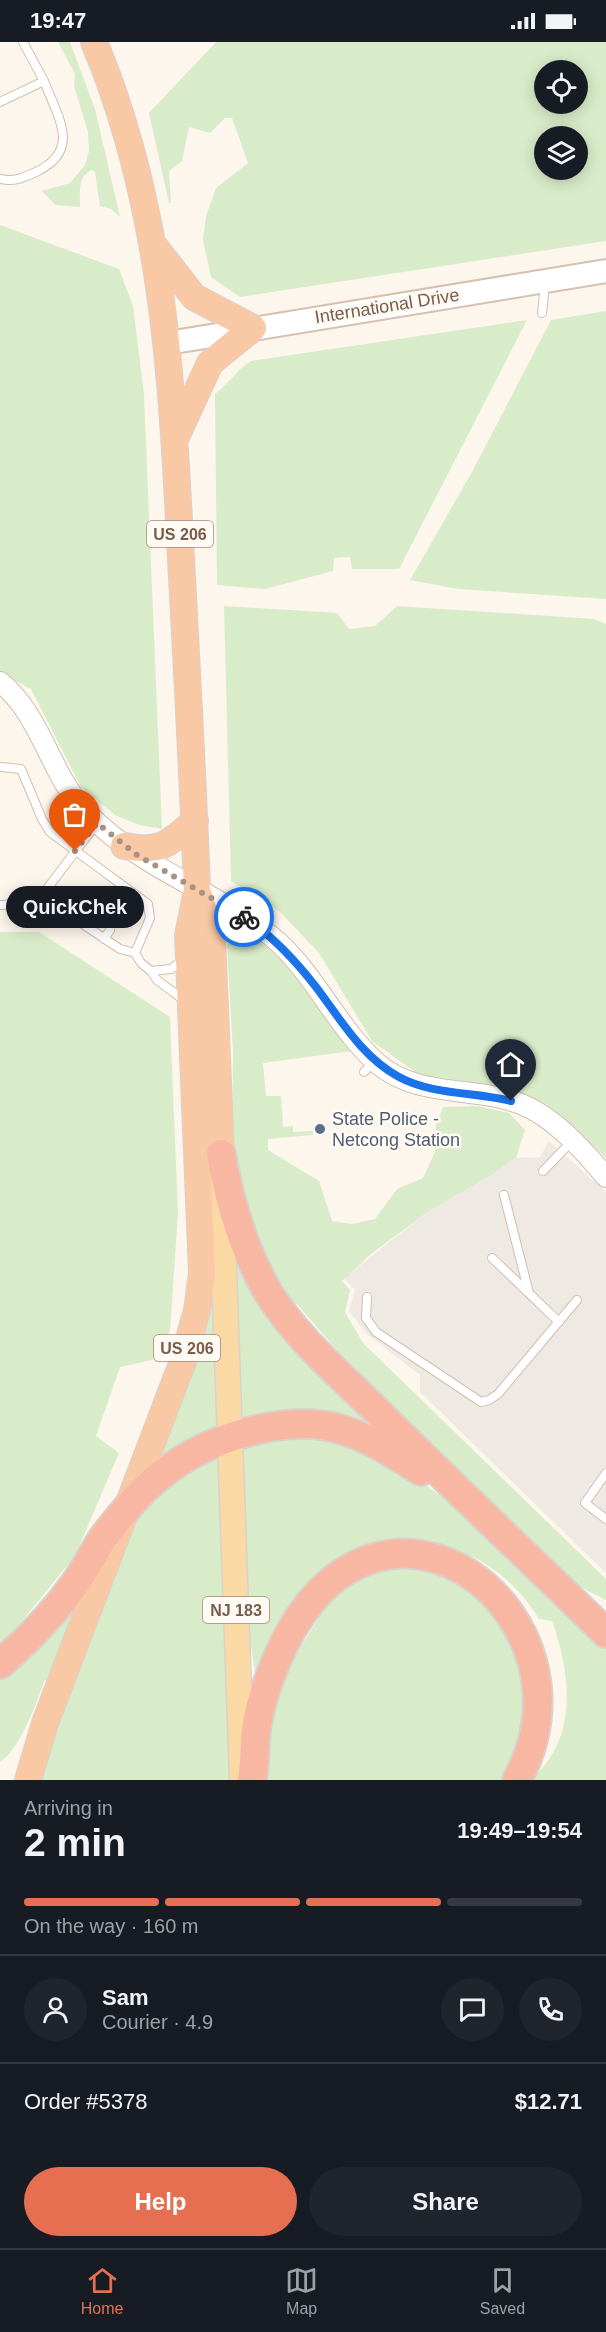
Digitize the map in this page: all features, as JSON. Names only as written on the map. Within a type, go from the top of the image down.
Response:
[{"type":"highway","name":"US 206","points":[[28,1780],[45,1723],[183,1361],[201,1291],[203,1253],[188,936],[197,890],[195,820],[168,343],[153,245],[122,122],[94,42]]},
{"type":"highway","points":[[153,245],[194,297],[253,328],[210,363],[175,439]]},
{"type":"highway","points":[[124,846],[149,849],[164,847],[195,820]]},
{"type":"highway","name":"US 206","points":[[197,890],[213,936],[221,1154],[238,1228],[266,1288],[284,1315],[309,1344],[606,1633]]},
{"type":"highway","points":[[0,1664],[55,1609],[74,1586],[103,1539],[166,1470],[195,1453],[229,1439],[280,1425],[304,1424],[334,1428],[390,1452],[468,1501]]},
{"type":"highway","points":[[252,1780],[256,1730],[266,1688],[285,1642],[306,1609],[322,1589],[354,1567],[396,1555],[422,1554],[459,1561],[499,1582],[525,1610],[543,1644],[550,1668],[551,1707],[540,1748],[517,1780]]},
{"type":"main road","name":"International Drive","points":[[168,343],[606,271]]},
{"type":"main road","name":"NJ 183","points":[[221,1154],[242,1780]]},
{"type":"street","points":[[0,682],[26,709],[59,775],[97,823],[124,846],[273,938],[316,987],[359,1045],[370,1067],[416,1084],[498,1097],[523,1105],[572,1141],[606,1177]]},
{"type":"lane","points":[[0,179],[20,180],[51,165],[61,152],[62,133],[44,81],[23,42]]},
{"type":"lane","points":[[0,102],[44,81]]},
{"type":"lane","points":[[542,313],[546,281]]},
{"type":"lane","points":[[0,767],[21,769],[48,829],[148,904],[151,914],[135,953]]},
{"type":"lane","points":[[43,900],[43,894],[97,823]]},
{"type":"lane","points":[[90,875],[96,866]]},
{"type":"lane","points":[[111,889],[117,881]]},
{"type":"lane","points":[[130,902],[135,894]]},
{"type":"lane","points":[[0,905],[31,904],[43,900],[65,912],[120,950],[135,953],[157,980],[183,998],[193,1020]]},
{"type":"lane","points":[[65,912],[71,903]]},
{"type":"lane","points":[[85,925],[91,916]]},
{"type":"lane","points":[[104,939],[110,930]]},
{"type":"lane","points":[[151,971],[176,968],[189,951]]},
{"type":"lane","points":[[543,1171],[572,1141]]},
{"type":"lane","points":[[504,1195],[529,1293]]},
{"type":"lane","points":[[492,1258],[559,1322]]},
{"type":"lane","points":[[367,1297],[365,1315],[376,1332],[481,1402],[498,1394],[577,1300]]},
{"type":"lane","points":[[606,1473],[585,1503],[606,1519]]},
{"type":"shaded area","points":[[549,1141],[606,1192],[606,1573],[420,1392],[420,1375],[367,1334],[349,1311],[355,1290],[344,1278],[429,1211],[490,1176],[516,1158],[540,1157]]},
{"type":"green space","points":[[58,42],[70,42],[95,109],[120,217],[111,209],[100,206],[95,172],[92,170],[84,176],[82,181],[80,207],[55,205],[42,191],[70,183],[85,165],[89,151],[88,132],[74,86],[75,74]]},
{"type":"green space","points":[[216,42],[606,42],[606,241],[240,297],[211,277],[203,240],[206,216],[216,188],[248,163],[232,118],[225,118],[210,133],[189,127],[182,161],[169,171],[171,203],[169,203],[149,113]]},
{"type":"green space","points":[[0,225],[119,269],[133,306],[144,394],[162,829],[139,825],[115,815],[81,787],[31,689],[0,673]]},
{"type":"green space","points":[[606,311],[606,599],[458,589],[410,580],[472,472],[551,320]]},
{"type":"green space","points":[[527,320],[399,569],[352,569],[350,557],[334,558],[333,571],[265,589],[217,585],[215,394],[241,369],[251,361]]},
{"type":"green space","points":[[224,606],[337,613],[349,629],[375,626],[397,606],[594,619],[606,624],[606,1158],[546,1104],[476,1083],[418,1074],[372,1041],[319,953],[280,912],[231,881]]},
{"type":"green space","points":[[0,932],[39,932],[170,1017],[178,1213],[170,1331],[152,1360],[120,1367],[96,1436],[119,1453],[75,1556],[0,1648]]},
{"type":"green space","points":[[247,933],[278,957],[292,972],[352,1051],[263,1063],[266,1096],[281,1096],[283,1127],[293,1126],[293,1132],[313,1131],[313,1135],[268,1139],[268,1150],[319,1181],[332,1221],[352,1224],[375,1219],[397,1189],[423,1178],[435,1152],[436,1125],[443,1107],[477,1106],[509,1113],[525,1130],[516,1158],[490,1176],[429,1211],[371,1254],[342,1281],[350,1290],[345,1312],[363,1343],[606,1579],[606,1600],[563,1578],[345,1360],[297,1304],[288,1305],[268,1275],[241,1195],[232,1136],[233,1053],[227,945],[236,934]]},
{"type":"green space","points":[[233,1240],[393,1441],[241,1427]]},
{"type":"green space","points":[[212,1276],[219,1433],[151,1476]]},
{"type":"green space","points":[[332,1436],[419,1480],[470,1517],[606,1647],[606,1780],[530,1780],[546,1764],[557,1746],[564,1726],[566,1684],[559,1641],[552,1621],[539,1619],[531,1606],[509,1582],[481,1561],[451,1549],[414,1550],[347,1563],[256,1680],[245,1605],[240,1444],[256,1439]]},
{"type":"green space","points":[[219,1453],[233,1780],[39,1780],[131,1525],[157,1488]]},
{"type":"green space","points":[[377,1568],[455,1569],[537,1657],[509,1773],[502,1780],[261,1780],[263,1747],[286,1671],[327,1604],[345,1583]]},
{"type":"green space","points":[[83,1592],[51,1680],[45,1680],[21,1736],[0,1762],[0,1673]]},
{"type":"way so far","points":[[75,851],[97,823],[137,855],[244,917]]},
{"type":"place","name":"QuickChek","points":[[75,851]]},
{"type":"place","name":"State Police - Netcong Station","points":[[320,1129]]},
{"type":"route","points":[[244,917],[273,938],[287,953],[316,987],[351,1036],[380,1066],[416,1084],[511,1101]]}]
